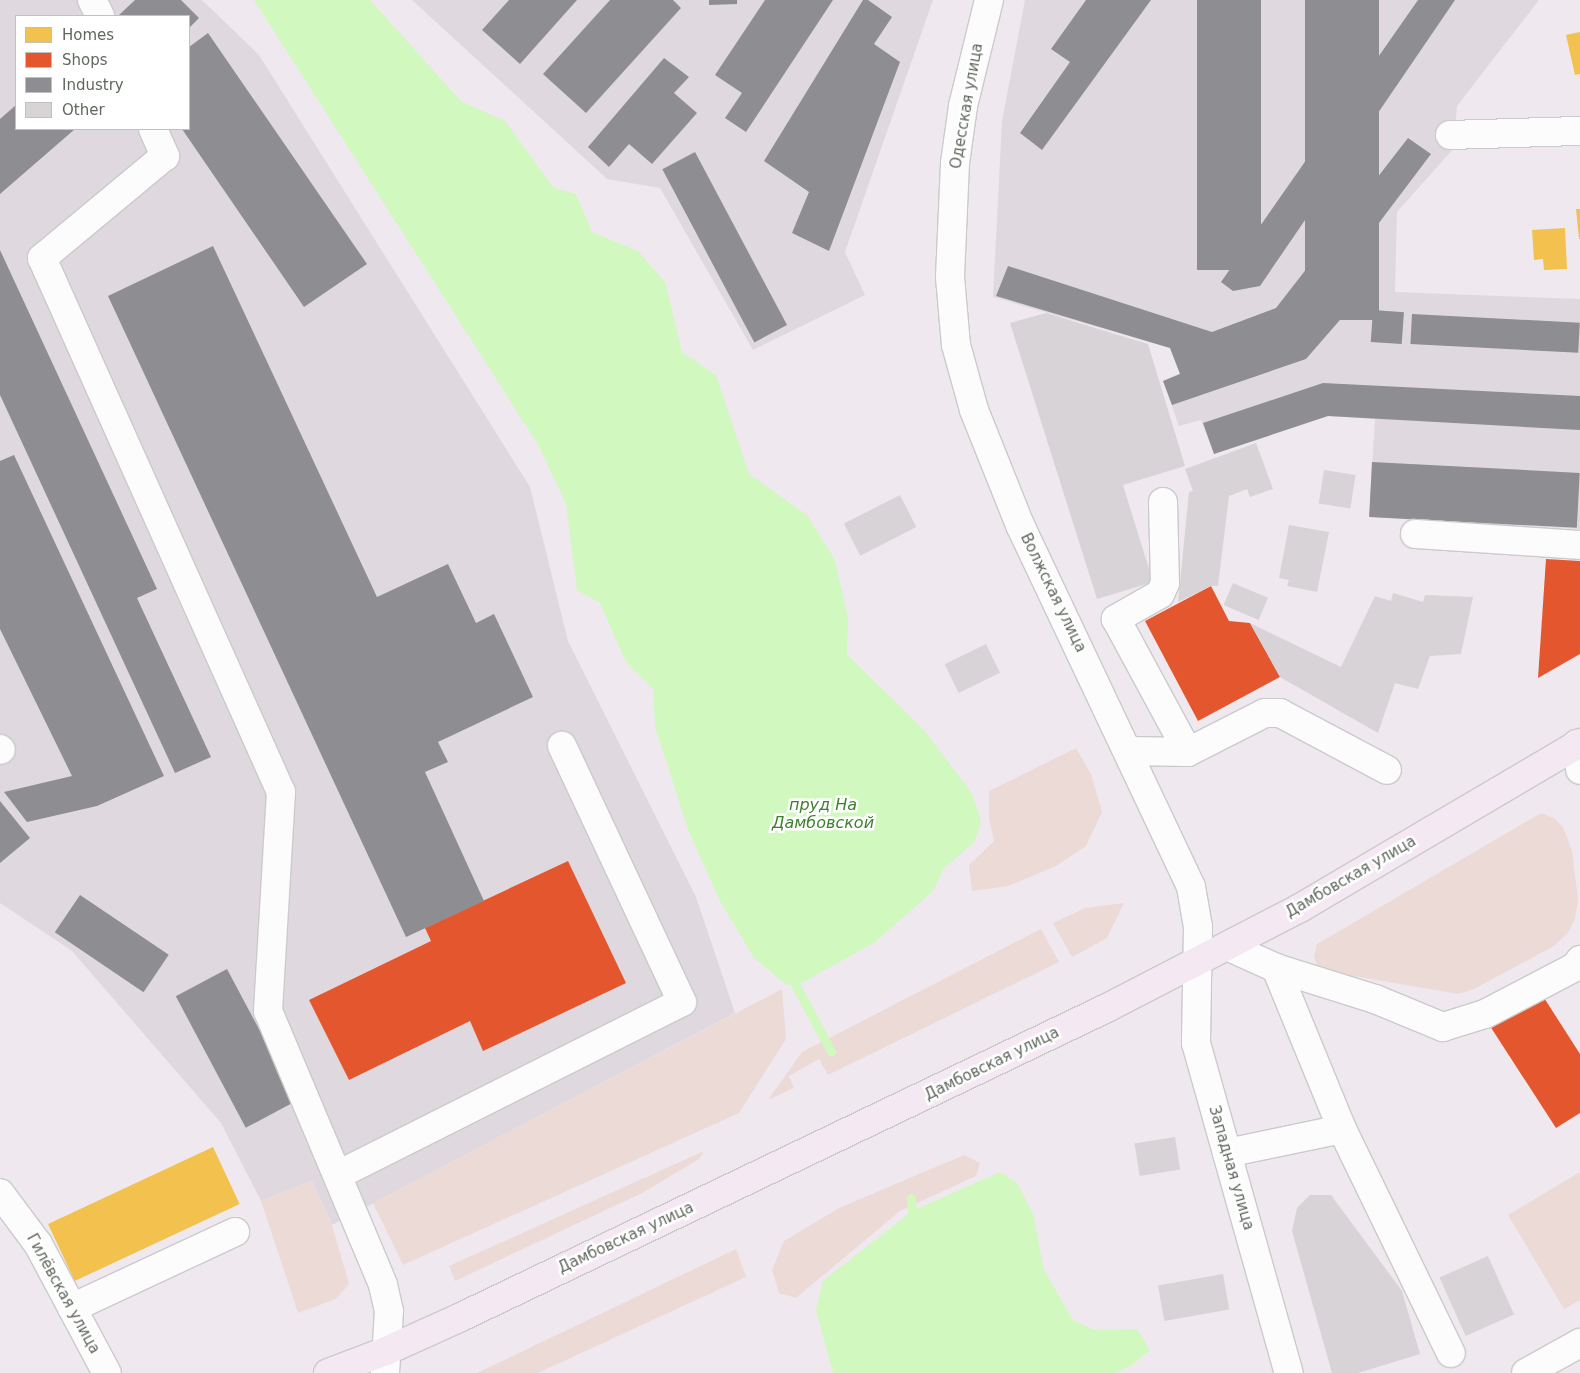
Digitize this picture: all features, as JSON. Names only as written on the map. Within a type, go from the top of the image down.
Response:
[{"type":"main road","name":"Дамбовская улица","points":[[328,1373],[386,1362],[899,1109],[1300,908],[1579,752]]},
{"type":"street","points":[[92,0],[100,15]]},
{"type":"street","name":"Одесская улица","points":[[951,213],[963,106],[989,0]]},
{"type":"street","points":[[153,130],[165,156],[42,258],[281,792],[268,1011],[383,1285],[389,1312],[386,1362]]},
{"type":"street","points":[[1450,135],[1580,131]]},
{"type":"street","name":"Волжская улица","points":[[951,213],[953,317],[958,354],[974,410],[1020,526],[1191,887],[1198,927],[1199,960]]},
{"type":"street","points":[[1163,502],[1164,583],[1160,594],[1116,619],[1188,752]]},
{"type":"street","points":[[1415,534],[1580,545]]},
{"type":"street","points":[[1128,751],[1188,752],[1265,713],[1280,713],[1387,770]]},
{"type":"street","points":[[338,1175],[682,1002],[562,746]]},
{"type":"street","points":[[1227,946],[1276,968],[1375,999],[1443,1027],[1485,1014],[1575,967],[1580,960]]},
{"type":"street","name":"Западная улица","points":[[1199,960],[1196,1043],[1289,1373]]},
{"type":"street","points":[[1276,968],[1342,1129],[1450,1353]]},
{"type":"street","points":[[1227,1153],[1342,1129]]},
{"type":"street","name":"Гилёвская улица","points":[[0,1193],[38,1244],[107,1373]]},
{"type":"street","points":[[72,1308],[235,1232]]},
{"type":"street","points":[[1534,1371],[1580,1343]]},
{"type":"shaded area","points":[[0,0],[202,0],[259,55],[530,487],[568,641],[696,897],[735,1013],[332,1225],[312,1181],[261,1201],[221,1123],[72,951],[0,903]]},
{"type":"shaded area","points":[[412,0],[933,0],[845,252],[865,295],[753,350],[660,188],[607,179]]},
{"type":"shaded area","points":[[1025,0],[1539,0],[1457,106],[1454,148],[1397,212],[1395,292],[1580,299],[1580,529],[1369,517],[1375,419],[1328,416],[1214,454],[1201,420],[1179,426],[1163,381],[1180,373],[1170,348],[993,297],[1002,121]]},
{"type":"shaded area","points":[[1076,748],[1091,774],[1102,812],[1086,846],[1056,866],[1008,886],[972,891],[969,865],[994,841],[989,819],[989,791]]},
{"type":"shaded area","points":[[1541,813],[1554,818],[1563,827],[1572,851],[1578,899],[1575,919],[1568,933],[1554,946],[1474,989],[1458,994],[1319,970],[1314,957],[1317,944]]},
{"type":"shaded area","points":[[1124,903],[1107,938],[1072,957],[1053,923],[1085,908]]},
{"type":"shaded area","points":[[1041,929],[1059,962],[828,1075],[819,1059],[789,1076],[794,1088],[768,1100],[802,1052]]},
{"type":"shaded area","points":[[782,989],[786,1039],[739,1113],[403,1265],[373,1203]]},
{"type":"shaded area","points":[[704,1151],[699,1159],[644,1192],[455,1281],[449,1266]]},
{"type":"shaded area","points":[[964,1155],[980,1163],[976,1176],[900,1211],[796,1298],[779,1293],[772,1270],[784,1241],[839,1208]]},
{"type":"shaded area","points":[[1580,1172],[1580,1300],[1564,1309],[1508,1215]]},
{"type":"shaded area","points":[[312,1181],[332,1225],[349,1284],[336,1299],[298,1313],[261,1201]]},
{"type":"shaded area","points":[[736,1249],[746,1277],[538,1373],[477,1373]]},
{"type":"water","name":"пруд На Дамбовской","points":[[254,0],[370,0],[461,101],[505,121],[554,188],[576,194],[592,232],[638,251],[665,282],[682,352],[716,375],[749,474],[807,515],[834,558],[848,617],[847,654],[923,729],[971,792],[981,821],[975,841],[944,868],[933,891],[874,943],[796,986],[785,984],[754,958],[720,901],[689,832],[655,727],[653,689],[626,662],[600,603],[577,590],[566,504],[539,446]]},
{"type":"water","points":[[1000,1172],[1017,1183],[1033,1214],[1044,1270],[1073,1320],[1094,1330],[1137,1329],[1150,1350],[1132,1365],[1115,1373],[833,1373],[816,1310],[823,1281],[912,1211]]},
{"type":"building: Homes","points":[[1580,32],[1580,74],[1575,75],[1566,35]]},
{"type":"building: Homes","points":[[1576,209],[1580,209],[1580,239],[1579,239]]},
{"type":"building: Homes","points":[[1565,228],[1567,269],[1544,270],[1543,259],[1534,260],[1532,230]]},
{"type":"building: Homes","points":[[213,1147],[240,1204],[75,1281],[48,1224]]},
{"type":"building: Shops","points":[[1546,559],[1580,561],[1580,654],[1538,678]]},
{"type":"building: Shops","points":[[1211,586],[1229,621],[1250,623],[1280,677],[1198,721],[1145,621]]},
{"type":"building: Shops","points":[[568,861],[626,983],[483,1051],[470,1021],[349,1080],[309,1000],[431,941],[425,928]]},
{"type":"building: Shops","points":[[1539,990],[1580,1054],[1580,1113],[1556,1128],[1488,1023]]},
{"type":"building: Industry","points":[[135,0],[181,0],[199,18],[190,27],[190,15],[119,15]]},
{"type":"building: Industry","points":[[509,0],[577,0],[520,64],[482,30]]},
{"type":"building: Industry","points":[[610,0],[673,0],[681,8],[586,113],[543,74]]},
{"type":"building: Industry","points":[[709,0],[737,0],[737,4],[709,5]]},
{"type":"building: Industry","points":[[765,0],[833,0],[746,132],[725,118],[742,93],[715,75]]},
{"type":"building: Industry","points":[[863,0],[868,0],[892,17],[874,44],[900,62],[829,251],[792,233],[809,192],[764,161]]},
{"type":"building: Industry","points":[[1086,0],[1151,0],[1042,150],[1020,133],[1070,62],[1051,49]]},
{"type":"building: Industry","points":[[1197,0],[1261,0],[1261,270],[1197,270]]},
{"type":"building: Industry","points":[[1305,0],[1379,0],[1379,320],[1305,320]]},
{"type":"building: Industry","points":[[1418,0],[1455,0],[1260,286],[1233,291],[1221,282]]},
{"type":"building: Industry","points":[[208,33],[367,264],[304,307],[183,130],[190,130],[190,46]]},
{"type":"building: Industry","points":[[664,58],[689,77],[674,93],[697,113],[652,164],[629,144],[609,167],[588,147]]},
{"type":"building: Industry","points":[[15,106],[15,130],[74,130],[0,194],[0,119]]},
{"type":"building: Industry","points":[[1408,138],[1431,154],[1354,256],[1379,275],[1306,359],[1172,405],[1163,381],[1180,374],[1170,348],[996,296],[1008,266],[1212,332],[1276,308]]},
{"type":"building: Industry","points":[[695,152],[787,325],[754,342],[662,169]]},
{"type":"building: Industry","points":[[213,246],[377,597],[448,564],[476,623],[494,614],[533,697],[438,742],[448,762],[425,772],[484,901],[406,937],[108,296]]},
{"type":"building: Industry","points":[[0,250],[157,589],[137,598],[211,757],[175,773],[0,395]]},
{"type":"building: Industry","points":[[1373,310],[1404,312],[1402,344],[1371,342]]},
{"type":"building: Industry","points":[[1412,314],[1580,323],[1578,353],[1410,344]]},
{"type":"building: Industry","points":[[1323,383],[1580,396],[1580,430],[1328,416],[1214,454],[1203,423]]},
{"type":"building: Industry","points":[[14,455],[164,776],[97,806],[27,822],[4,792],[72,776],[0,629],[0,461]]},
{"type":"building: Industry","points":[[1372,462],[1580,473],[1577,528],[1369,517]]},
{"type":"building: Industry","points":[[0,801],[30,838],[0,863]]},
{"type":"building: Industry","points":[[80,895],[169,955],[144,992],[55,932]]},
{"type":"building: Industry","points":[[227,969],[297,1101],[246,1128],[176,996]]},
{"type":"building: Other","points":[[1046,313],[1148,344],[1185,466],[1123,485],[1153,582],[1097,599],[1010,323]]},
{"type":"building: Other","points":[[1256,443],[1273,489],[1250,497],[1247,489],[1229,496],[1218,586],[1211,586],[1178,602],[1189,492],[1193,491],[1185,469]]},
{"type":"building: Other","points":[[1324,470],[1356,475],[1350,509],[1319,504]]},
{"type":"building: Other","points":[[900,495],[916,527],[860,556],[844,524]]},
{"type":"building: Other","points":[[1289,525],[1329,532],[1317,592],[1287,586],[1289,580],[1279,578]]},
{"type":"building: Other","points":[[1233,583],[1268,598],[1259,620],[1224,605]]},
{"type":"building: Other","points":[[1393,593],[1423,602],[1425,595],[1473,597],[1461,654],[1430,656],[1418,689],[1395,683],[1378,733],[1280,677],[1250,623],[1341,667],[1375,596],[1391,601]]},
{"type":"building: Other","points":[[986,644],[1000,673],[959,693],[945,664]]},
{"type":"building: Other","points":[[1175,1137],[1180,1170],[1140,1176],[1135,1143]]},
{"type":"building: Other","points":[[1310,1195],[1331,1195],[1402,1291],[1420,1354],[1358,1373],[1332,1373],[1292,1231],[1297,1208]]},
{"type":"building: Other","points":[[1488,1256],[1514,1314],[1466,1336],[1440,1278]]},
{"type":"building: Other","points":[[1223,1274],[1229,1309],[1164,1321],[1158,1285]]},
{"type":"waterway","points":[[796,986],[831,1051]]},
{"type":"waterway","points":[[911,1198],[912,1211]]}]
